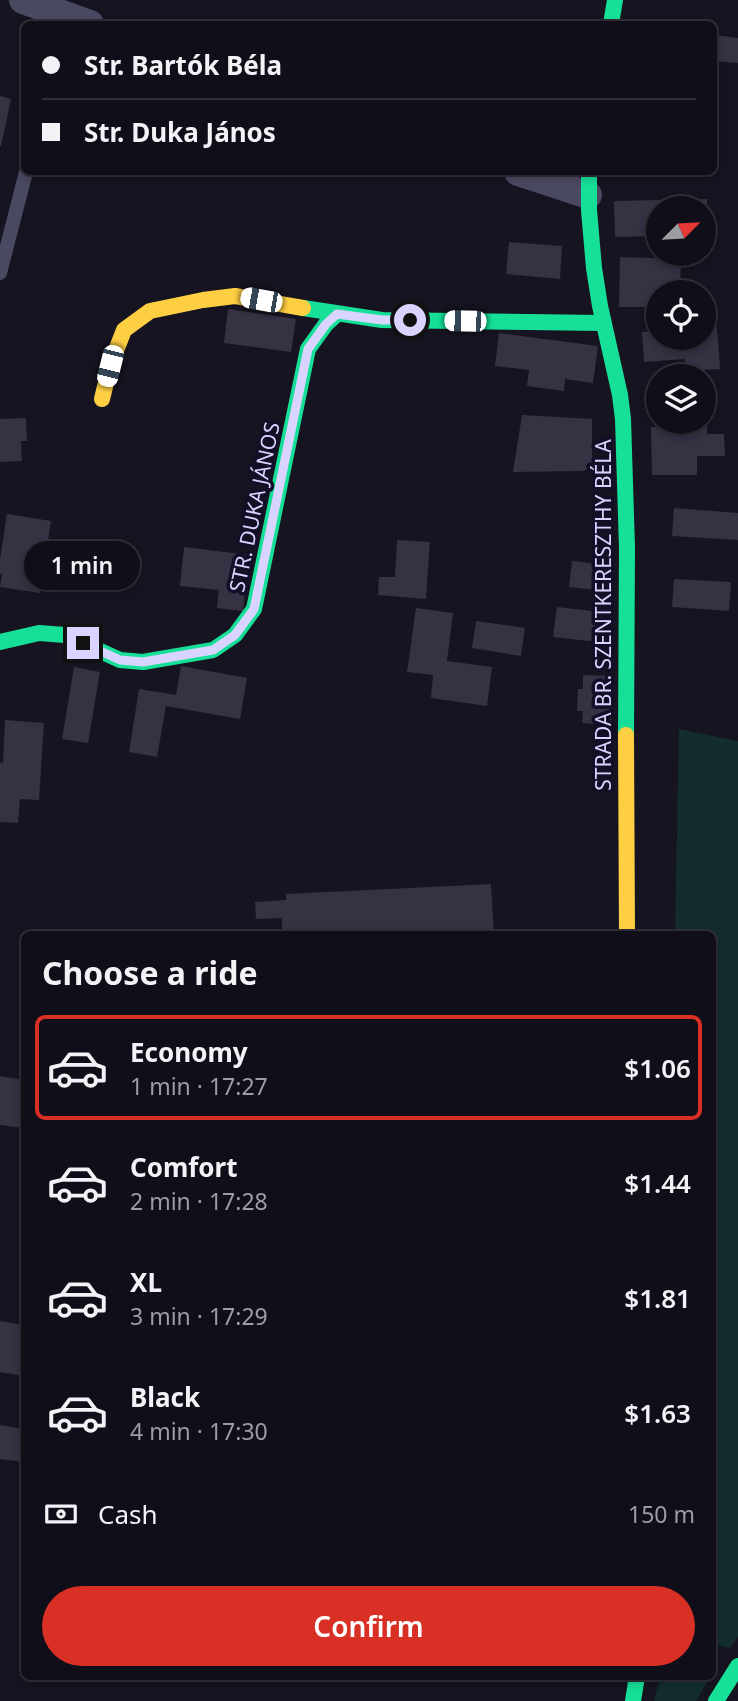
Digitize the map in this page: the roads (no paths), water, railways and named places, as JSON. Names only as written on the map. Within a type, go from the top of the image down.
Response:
[{"type":"street","points":[[23,0],[72,21]]},
{"type":"street","points":[[612,21],[615,0]]},
{"type":"street","points":[[537,175],[589,183]]},
{"type":"street","name":"STRADA BR. SZENTKERESZTHY BÉLA","points":[[589,183],[591,236],[603,323],[623,415],[628,537],[624,858],[627,931]]},
{"type":"street","points":[[102,399],[110,366],[124,330],[150,311],[203,300],[235,296],[382,320],[603,323]]},
{"type":"street","name":"STR. DUKA JÁNOS","points":[[0,642],[39,633],[65,635],[120,660],[143,662],[213,650],[235,635],[254,609],[308,349],[337,314]]},
{"type":"street","points":[[716,1701],[734,1666]]},
{"type":"street","points":[[633,1701],[636,1680]]},
{"type":"lane","points":[[0,273],[25,175]]}]
